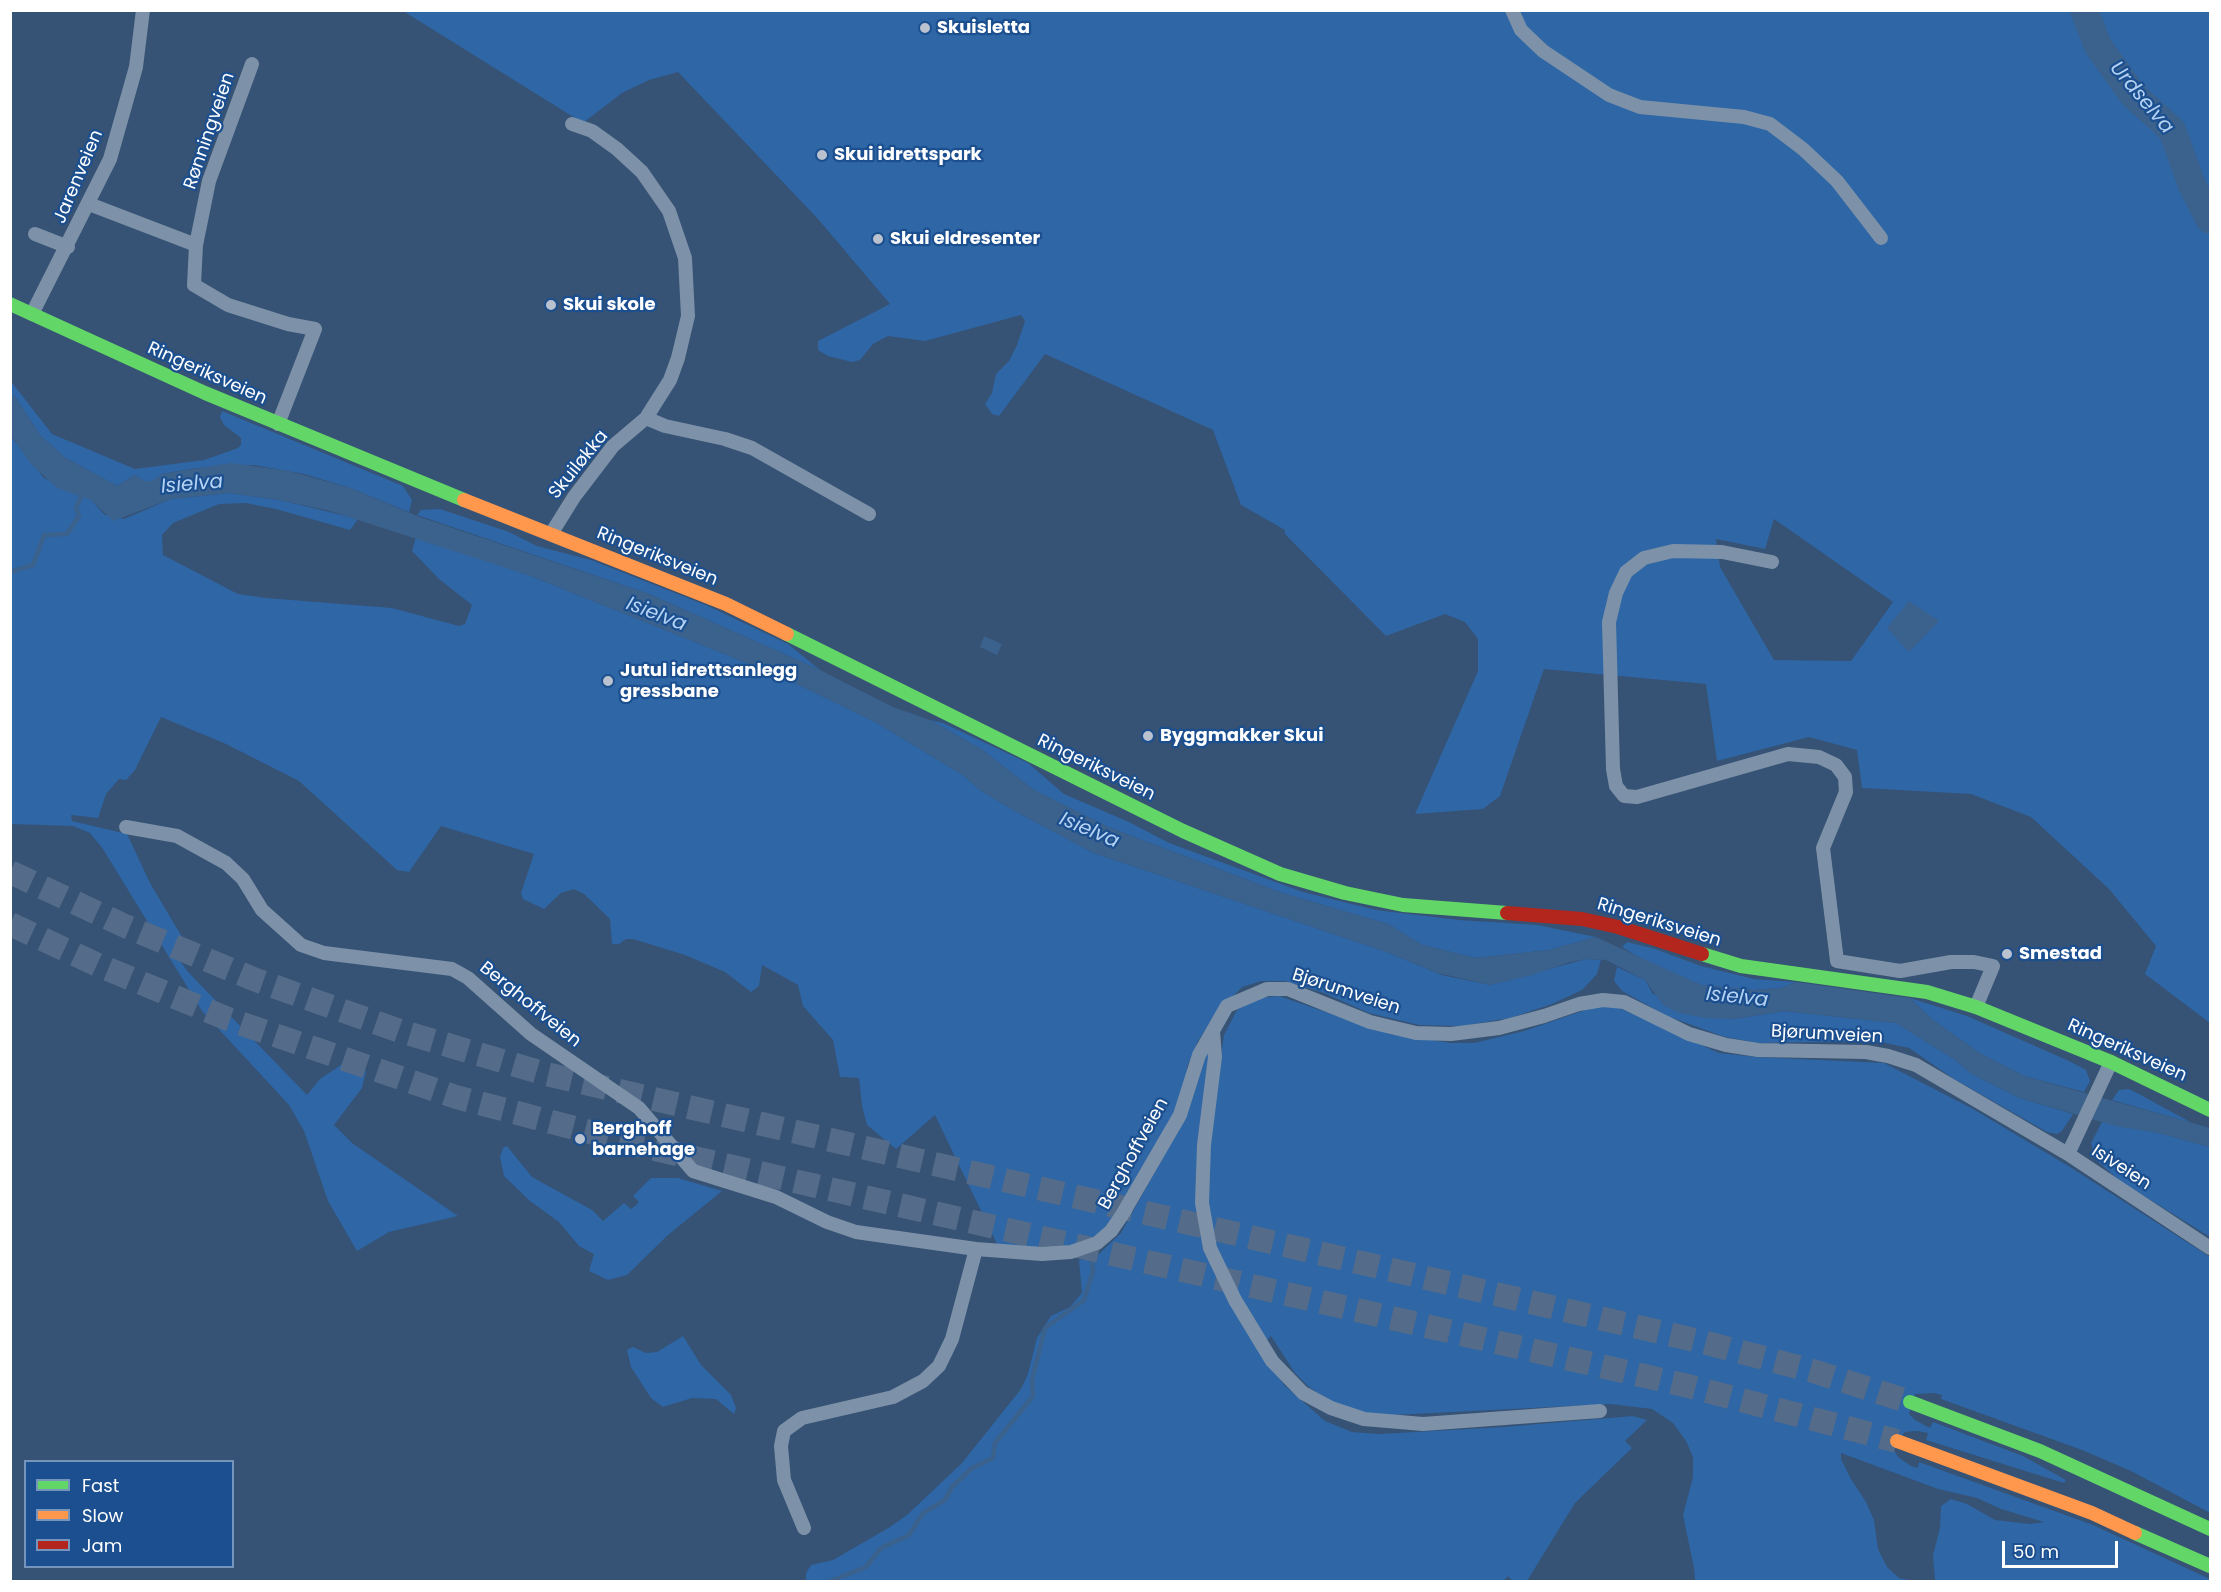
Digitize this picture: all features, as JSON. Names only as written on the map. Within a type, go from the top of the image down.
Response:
[{"type":"main road","name":"Ringeriksveien","points":[[10,304],[278,424],[449,496],[726,604],[1201,840],[1252,863],[1308,884],[1403,905],[1582,920],[1618,927],[1742,966],[1927,992],[1976,1007],[2111,1062],[2211,1110]]},
{"type":"main road","points":[[1910,1402],[2040,1451],[2211,1529]]},
{"type":"main road","points":[[1897,1442],[2092,1513],[2211,1566]]},
{"type":"street","name":"Jarenveien","points":[[32,315],[68,248],[110,159],[136,67],[143,10]]},
{"type":"street","points":[[1512,10],[1521,30],[1543,51],[1609,94],[1640,107],[1744,117],[1770,124],[1803,149],[1837,181],[1881,238]]},
{"type":"street","name":"Rønningveien","points":[[252,64],[209,181],[196,245],[194,285],[228,305],[288,324],[315,329],[278,424]]},
{"type":"street","name":"Skuiløkka","points":[[551,534],[574,497],[613,446],[646,418],[669,380],[678,358],[688,316],[686,258],[669,211],[642,172],[591,131],[572,124]]},
{"type":"street","points":[[89,204],[196,245]]},
{"type":"street","points":[[35,234],[68,248]]},
{"type":"street","points":[[646,418],[665,426],[752,448],[869,514]]},
{"type":"street","points":[[1772,562],[1722,552],[1673,551],[1644,558],[1626,572],[1616,593],[1609,622],[1613,769],[1616,786],[1624,796],[1637,798],[1788,754],[1819,757],[1836,765],[1845,777],[1846,792],[1823,848],[1837,961],[1900,971],[1952,962],[1974,962],[1993,966],[1976,1007]]},
{"type":"street","name":"Berghoffveien","points":[[126,827],[177,836],[226,863],[243,879],[262,910],[301,945],[324,953],[452,969],[468,978],[531,1034],[639,1108],[693,1171],[776,1197],[827,1222],[856,1232],[976,1249],[1042,1254],[1071,1252],[1097,1243],[1111,1231],[1180,1115],[1199,1055],[1213,1031]]},
{"type":"street","name":"Bjørumveien","points":[[1213,1031],[1227,1006],[1268,989],[1288,989],[1370,1022],[1416,1033],[1451,1034],[1499,1028],[1579,1004],[1603,1000],[1624,1002],[1689,1034],[1726,1045],[1758,1050],[1866,1052],[1899,1059],[1916,1065],[2068,1154]]},
{"type":"street","points":[[1213,1031],[1215,1057],[1204,1145],[1202,1203],[1210,1248],[1235,1300],[1272,1361],[1303,1393],[1331,1408],[1364,1419],[1423,1424],[1600,1411]]},
{"type":"street","name":"Isiveien","points":[[2111,1062],[2101,1088],[2068,1154],[2211,1248]]},
{"type":"street","points":[[804,1528],[784,1480],[781,1446],[784,1431],[802,1418],[893,1397],[923,1382],[939,1366],[952,1339],[976,1249]]},
{"type":"shaded area","points":[[403,11],[2210,11],[2210,1023],[2145,974],[2156,946],[2109,889],[2031,817],[1971,794],[1862,788],[1857,750],[1809,737],[1717,761],[1706,684],[1544,669],[1500,796],[1483,809],[1415,814],[1478,671],[1478,639],[1465,622],[1445,614],[1386,636],[1285,534],[1285,530],[1241,505],[1213,430],[1045,354],[999,416],[992,414],[985,404],[992,393],[996,374],[1009,361],[1017,345],[1025,321],[1021,315],[925,341],[888,336],[873,344],[860,360],[852,362],[828,356],[818,350],[818,341],[890,304],[818,219],[678,72],[649,80],[622,93],[583,123]],"holes":[[[1774,519],[1893,602],[1851,661],[1774,660],[1720,567],[1716,539],[1765,549]]]},
{"type":"shaded area","points":[[10,380],[52,434],[135,469],[204,460],[238,448],[241,445],[241,438],[224,425],[220,417],[222,411],[403,486],[412,500],[409,512],[350,488],[304,474],[254,465],[197,468],[162,474],[152,482],[144,481],[135,475],[117,486],[64,457],[40,435],[11,394]]},
{"type":"shaded area","points":[[10,435],[44,478],[91,500],[105,515],[124,519],[171,499],[229,493],[280,500],[358,519],[350,530],[276,509],[245,503],[219,504],[173,523],[162,535],[163,555],[238,594],[392,608],[459,626],[465,624],[472,605],[439,579],[412,551],[416,537],[531,576],[789,680],[877,723],[963,775],[980,790],[1013,810],[1094,853],[1387,952],[1442,975],[1490,985],[1586,959],[1601,960],[1597,974],[1582,990],[1552,1004],[1510,1018],[1462,1026],[1419,1025],[1369,1013],[1324,993],[1285,981],[1261,981],[1242,987],[1216,1014],[1198,1041],[1187,1067],[1186,1084],[1172,1117],[1110,1226],[1082,1244],[1027,1249],[997,1244],[935,1115],[896,1149],[867,1125],[859,1078],[840,1077],[833,1040],[803,1006],[798,985],[762,965],[759,986],[751,992],[725,972],[685,955],[633,939],[612,944],[610,919],[584,894],[574,889],[561,893],[544,909],[523,899],[521,893],[534,854],[441,826],[409,872],[397,870],[299,781],[226,744],[161,717],[135,770],[126,780],[119,779],[106,794],[98,818],[71,815],[72,821],[127,834],[150,883],[185,942],[173,951],[188,972],[307,1095],[320,1079],[350,1059],[366,1071],[362,1088],[334,1125],[352,1143],[458,1216],[389,1232],[357,1251],[328,1201],[304,1131],[289,1105],[202,1011],[103,849],[90,833],[73,826],[11,824]]},
{"type":"shaded area","points":[[440,509],[509,532],[537,546],[591,560],[708,606],[788,644],[820,670],[649,594],[417,515],[421,510]]},
{"type":"shaded area","points":[[930,720],[943,723],[1028,763],[1064,794],[1129,822],[1169,843],[1303,892],[1376,910],[1459,920],[1537,925],[1596,937],[1549,950],[1476,958],[1422,945],[1388,924],[1282,893],[1108,827],[1034,790],[981,749]]},
{"type":"shaded area","points":[[1627,942],[1655,949],[1701,966],[1754,979],[1796,982],[1781,988],[1753,990],[1701,985],[1642,959],[1622,947]]},
{"type":"shaded area","points":[[1617,967],[1645,980],[1653,994],[1734,1019],[1784,1011],[1896,1023],[1954,1059],[1972,1074],[2020,1098],[2073,1114],[2062,1131],[2057,1134],[2047,1132],[1954,1079],[1909,1048],[1876,1041],[1759,1043],[1725,1037],[1667,1016],[1622,991],[1614,981]]},
{"type":"shaded area","points":[[1279,996],[1390,1034],[1451,1043],[1474,1043],[1524,1031],[1597,1006],[1615,1006],[1719,1053],[1884,1063],[1973,1109],[2070,1167],[2210,1257],[2210,1513],[2131,1471],[2082,1450],[1941,1399],[1942,1395],[1934,1393],[1915,1394],[1909,1414],[1915,1420],[1930,1428],[1933,1422],[2023,1456],[2066,1480],[2064,1483],[1926,1440],[1928,1433],[1905,1432],[1892,1447],[1898,1457],[1911,1466],[1918,1468],[1919,1462],[2093,1525],[2210,1579],[2210,1581],[1935,1581],[1933,1555],[1940,1528],[1941,1506],[1951,1499],[1967,1504],[1995,1520],[2030,1524],[2044,1522],[2001,1509],[1977,1498],[1938,1489],[1841,1453],[1841,1459],[1874,1520],[1878,1549],[1887,1567],[1899,1578],[1913,1581],[1695,1581],[1683,1515],[1693,1477],[1693,1457],[1686,1441],[1673,1423],[1652,1409],[1610,1404],[1374,1416],[1333,1403],[1309,1387],[1295,1373],[1271,1336],[1260,1347],[1284,1385],[1325,1421],[1352,1432],[1380,1434],[1504,1427],[1633,1416],[1647,1420],[1625,1441],[1632,1448],[1575,1503],[1527,1581],[1513,1581],[1508,1576],[1503,1582],[806,1582],[806,1573],[811,1565],[833,1560],[890,1527],[907,1515],[962,1463],[1021,1389],[1028,1374],[1037,1338],[1051,1316],[1070,1307],[1082,1293],[1079,1260],[1099,1254],[1121,1233],[1177,1132],[1206,1053],[1219,1068],[1224,1035],[1237,1010],[1259,998]]},
{"type":"shaded area","points":[[1910,998],[1967,1016],[2069,1061],[2086,1070],[2090,1081],[2084,1092],[2024,1076],[1981,1054],[1933,1020]]},
{"type":"shaded area","points":[[2129,1089],[2192,1123],[2112,1100],[2119,1090]]},
{"type":"shaded area","points":[[2102,1122],[2159,1133],[2210,1147],[2210,1237],[2120,1181],[2095,1159],[2091,1143]]},
{"type":"shaded area","points":[[507,1146],[532,1177],[592,1210],[603,1221],[624,1203],[631,1209],[635,1206],[639,1202],[633,1196],[651,1178],[678,1178],[722,1191],[668,1235],[627,1275],[608,1280],[589,1271],[594,1254],[579,1246],[559,1222],[530,1201],[504,1176],[500,1157],[503,1148]]},
{"type":"shaded area","points":[[683,1336],[701,1365],[731,1395],[736,1408],[734,1414],[716,1399],[692,1398],[663,1407],[651,1398],[631,1367],[627,1350],[633,1347],[646,1353],[657,1352]]},
{"type":"water","name":"Isielva","points":[[10,394],[16,398],[40,435],[64,457],[117,486],[135,475],[144,481],[152,481],[162,474],[231,463],[289,471],[350,488],[420,517],[649,594],[820,670],[893,707],[930,720],[981,749],[1034,790],[1108,827],[1282,893],[1388,924],[1422,945],[1476,958],[1549,950],[1596,937],[1701,985],[1753,990],[1781,988],[1796,982],[1910,998],[1933,1020],[1981,1054],[2024,1076],[2210,1128],[2210,1147],[2159,1133],[2115,1126],[2020,1098],[1972,1074],[1954,1059],[1896,1023],[1784,1011],[1734,1019],[1706,1018],[1679,1013],[1663,1005],[1645,980],[1606,960],[1586,959],[1570,962],[1532,975],[1490,985],[1438,973],[1387,952],[1094,853],[1013,810],[980,790],[963,775],[877,723],[789,680],[531,576],[330,511],[280,500],[229,493],[171,499],[113,521],[91,500],[57,488],[31,464],[11,435]]},
{"type":"water","points":[[1909,601],[1939,621],[1909,652],[1887,628]]},
{"type":"water","points":[[984,636],[1002,644],[997,655],[980,647]]},
{"type":"waterway","name":"Urdselva","points":[[2084,10],[2098,46],[2133,95],[2172,130],[2192,185],[2210,220]]},
{"type":"waterway","points":[[10,572],[33,565],[44,535],[67,534],[79,516],[76,508],[83,492]]},
{"type":"waterway","points":[[828,1582],[866,1567],[881,1548],[909,1535],[923,1513],[945,1500],[952,1487],[972,1468],[993,1458],[995,1443],[1033,1396],[1032,1380],[1045,1328],[1084,1300],[1093,1271],[1091,1255]]},
{"type":"tunnel","points":[[10,872],[125,926],[256,980],[400,1031],[546,1074],[1703,1342],[1813,1371],[1910,1402]]},
{"type":"tunnel","points":[[10,924],[98,965],[228,1019],[456,1097],[655,1149],[1688,1386],[1897,1441]]},
{"type":"traffic: fast","points":[[10,304],[205,393],[464,500]]},
{"type":"traffic: fast","points":[[787,634],[1183,831],[1280,874],[1345,893],[1403,905],[1507,913]]},
{"type":"traffic: fast","points":[[1702,954],[1741,966],[1927,992],[1976,1007],[2111,1062],[2210,1110]]},
{"type":"traffic: fast","points":[[1910,1402],[2040,1451],[2210,1529]]},
{"type":"traffic: fast","points":[[2135,1533],[2210,1566]]},
{"type":"traffic: slow","points":[[464,500],[726,604],[787,634]]},
{"type":"traffic: slow","points":[[1897,1441],[2092,1513],[2135,1533]]},
{"type":"traffic: jam","points":[[1507,913],[1582,919],[1618,927],[1702,954]]},
{"type":"place","name":"Skuisletta","points":[[925,28]]},
{"type":"place","name":"Skui idrettspark","points":[[822,155]]},
{"type":"place","name":"Skui eldresenter","points":[[878,239]]},
{"type":"place","name":"Skui skole","points":[[551,305]]},
{"type":"place","name":"Jutul idrettsanlegg gressbane","points":[[608,681]]},
{"type":"place","name":"Byggmakker Skui","points":[[1148,736]]},
{"type":"place","name":"Smestad","points":[[2007,954]]},
{"type":"place","name":"Berghoff barnehage","points":[[580,1139]]}]
